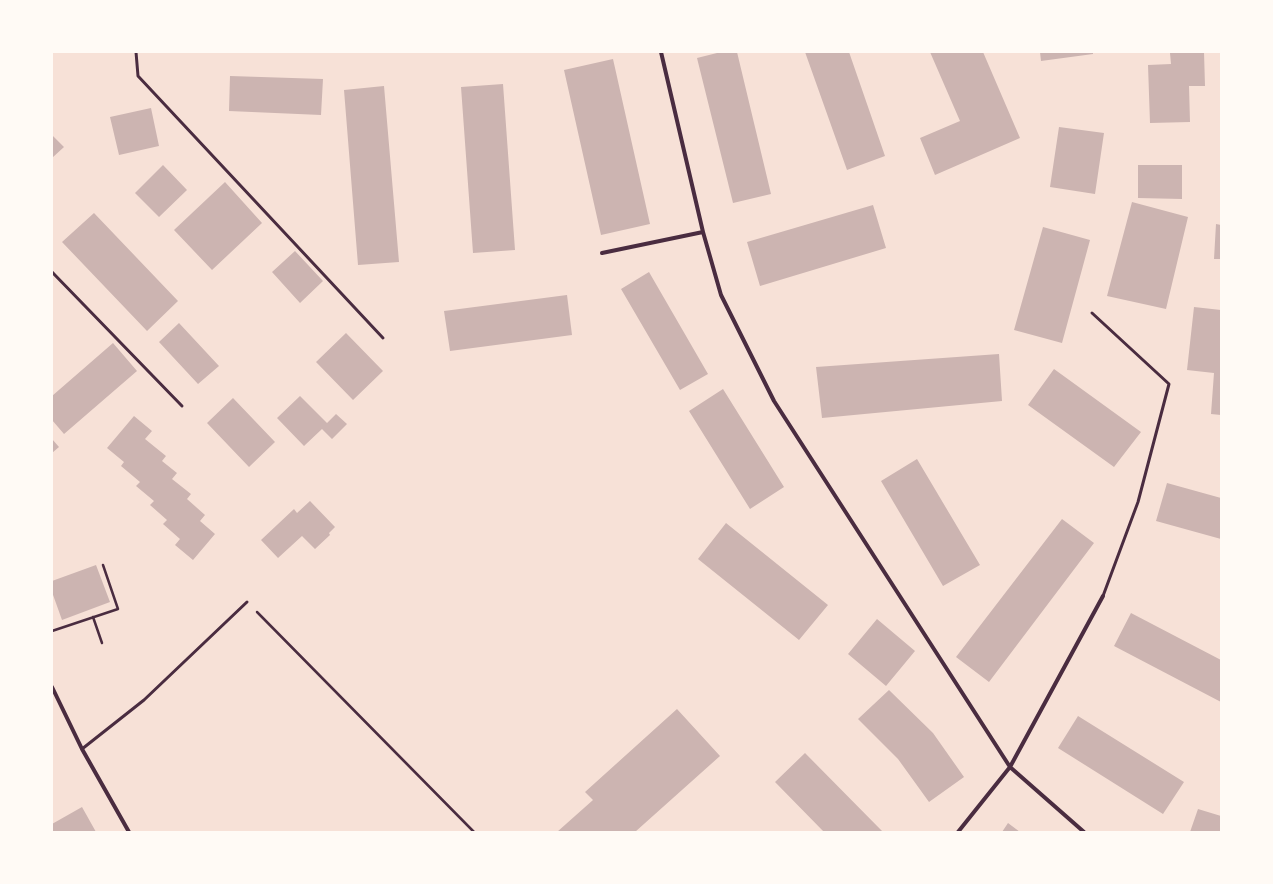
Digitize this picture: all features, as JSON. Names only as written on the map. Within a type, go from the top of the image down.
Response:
[{"type":"street","points":[[661,52],[703,232],[721,295],[774,402],[1010,767],[1084,832]]},
{"type":"street","points":[[602,253],[703,232]]},
{"type":"street","points":[[958,832],[1010,767],[1104,596]]},
{"type":"street","points":[[52,687],[82,749],[130,832]]},
{"type":"lane","points":[[136,52],[138,76],[383,338]]},
{"type":"lane","points":[[52,272],[182,406]]},
{"type":"lane","points":[[1092,313],[1169,384],[1138,502],[1104,596]]},
{"type":"lane","points":[[82,749],[144,700],[246,602]]},
{"type":"path","points":[[52,631],[118,609],[103,565]]},
{"type":"path","points":[[246,602],[474,832]]},
{"type":"path","points":[[93,617],[102,643]]},
{"type":"building","points":[[721,52],[737,52],[771,194],[733,203],[697,58]]},
{"type":"building","points":[[805,52],[849,52],[885,156],[847,170]]},
{"type":"building","points":[[930,52],[983,52],[1020,138],[935,175],[920,138],[960,121]]},
{"type":"building","points":[[1040,52],[1093,52],[1093,54],[1041,61]]},
{"type":"building","points":[[1204,52],[1205,86],[1189,86],[1190,122],[1150,123],[1148,65],[1171,64],[1170,53]]},
{"type":"building","points":[[613,59],[650,224],[601,235],[564,70]]},
{"type":"building","points":[[230,76],[323,79],[321,115],[229,111]]},
{"type":"building","points":[[503,84],[515,250],[473,253],[461,87]]},
{"type":"building","points":[[384,86],[399,262],[358,265],[344,90]]},
{"type":"building","points":[[151,108],[159,146],[119,155],[110,117]]},
{"type":"building","points":[[1059,127],[1104,133],[1095,194],[1050,187]]},
{"type":"building","points":[[52,135],[64,147],[52,158]]},
{"type":"building","points":[[163,165],[187,190],[159,217],[135,193]]},
{"type":"building","points":[[1138,165],[1182,165],[1182,199],[1138,198]]},
{"type":"building","points":[[225,182],[262,223],[212,270],[174,230]]},
{"type":"building","points":[[1132,202],[1188,217],[1166,309],[1107,296]]},
{"type":"building","points":[[873,205],[886,248],[760,286],[747,242]]},
{"type":"building","points":[[94,213],[178,301],[147,331],[62,242]]},
{"type":"building","points":[[1216,224],[1221,225],[1221,259],[1214,259]]},
{"type":"building","points":[[1043,227],[1090,240],[1062,343],[1014,330]]},
{"type":"building","points":[[295,251],[323,281],[300,303],[272,272]]},
{"type":"building","points":[[649,272],[708,374],[680,390],[621,289]]},
{"type":"building","points":[[567,295],[572,335],[450,351],[444,311]]},
{"type":"building","points":[[1194,307],[1221,310],[1221,415],[1211,414],[1214,373],[1187,370]]},
{"type":"building","points":[[179,323],[219,366],[198,384],[159,342]]},
{"type":"building","points":[[346,333],[383,371],[353,400],[316,362]]},
{"type":"building","points":[[113,343],[137,371],[64,434],[52,420],[52,396]]},
{"type":"building","points":[[999,354],[1002,401],[822,418],[816,367]]},
{"type":"building","points":[[1054,369],[1141,432],[1114,467],[1028,405]]},
{"type":"building","points":[[723,389],[784,487],[750,509],[689,411]]},
{"type":"building","points":[[300,396],[327,423],[336,414],[347,424],[332,439],[322,429],[304,446],[277,418]]},
{"type":"building","points":[[233,398],[275,442],[249,467],[207,423]]},
{"type":"building","points":[[134,416],[152,431],[145,439],[166,456],[162,461],[177,473],[172,479],[191,494],[187,499],[205,515],[200,521],[215,534],[193,560],[175,545],[180,539],[163,524],[167,520],[150,505],[154,501],[136,486],[140,482],[121,466],[124,462],[107,448]]},
{"type":"building","points":[[52,439],[59,447],[52,453]]},
{"type":"building","points":[[917,459],[980,565],[943,586],[881,481]]},
{"type":"building","points":[[1167,483],[1221,498],[1221,539],[1156,521]]},
{"type":"building","points":[[310,501],[335,527],[329,533],[330,535],[315,549],[302,536],[278,558],[261,540],[294,509],[297,513]]},
{"type":"building","points":[[1062,519],[1094,543],[989,682],[956,657]]},
{"type":"building","points":[[726,523],[828,605],[799,640],[698,559]]},
{"type":"building","points":[[96,565],[110,602],[62,620],[52,592],[52,581]]},
{"type":"building","points":[[1131,613],[1221,660],[1221,702],[1114,646]]},
{"type":"building","points":[[877,619],[915,651],[886,686],[848,654]]},
{"type":"building","points":[[889,690],[933,733],[964,777],[929,802],[898,759],[858,719]]},
{"type":"building","points":[[677,709],[720,756],[635,832],[557,832],[593,800],[585,792]]},
{"type":"building","points":[[1078,716],[1184,782],[1163,814],[1058,748]]},
{"type":"building","points":[[805,753],[883,832],[824,832],[775,782]]},
{"type":"building","points":[[82,807],[96,832],[52,832],[52,824]]},
{"type":"building","points":[[1198,809],[1221,816],[1221,832],[1190,832]]},
{"type":"building","points":[[1008,823],[1020,832],[1002,832]]}]
